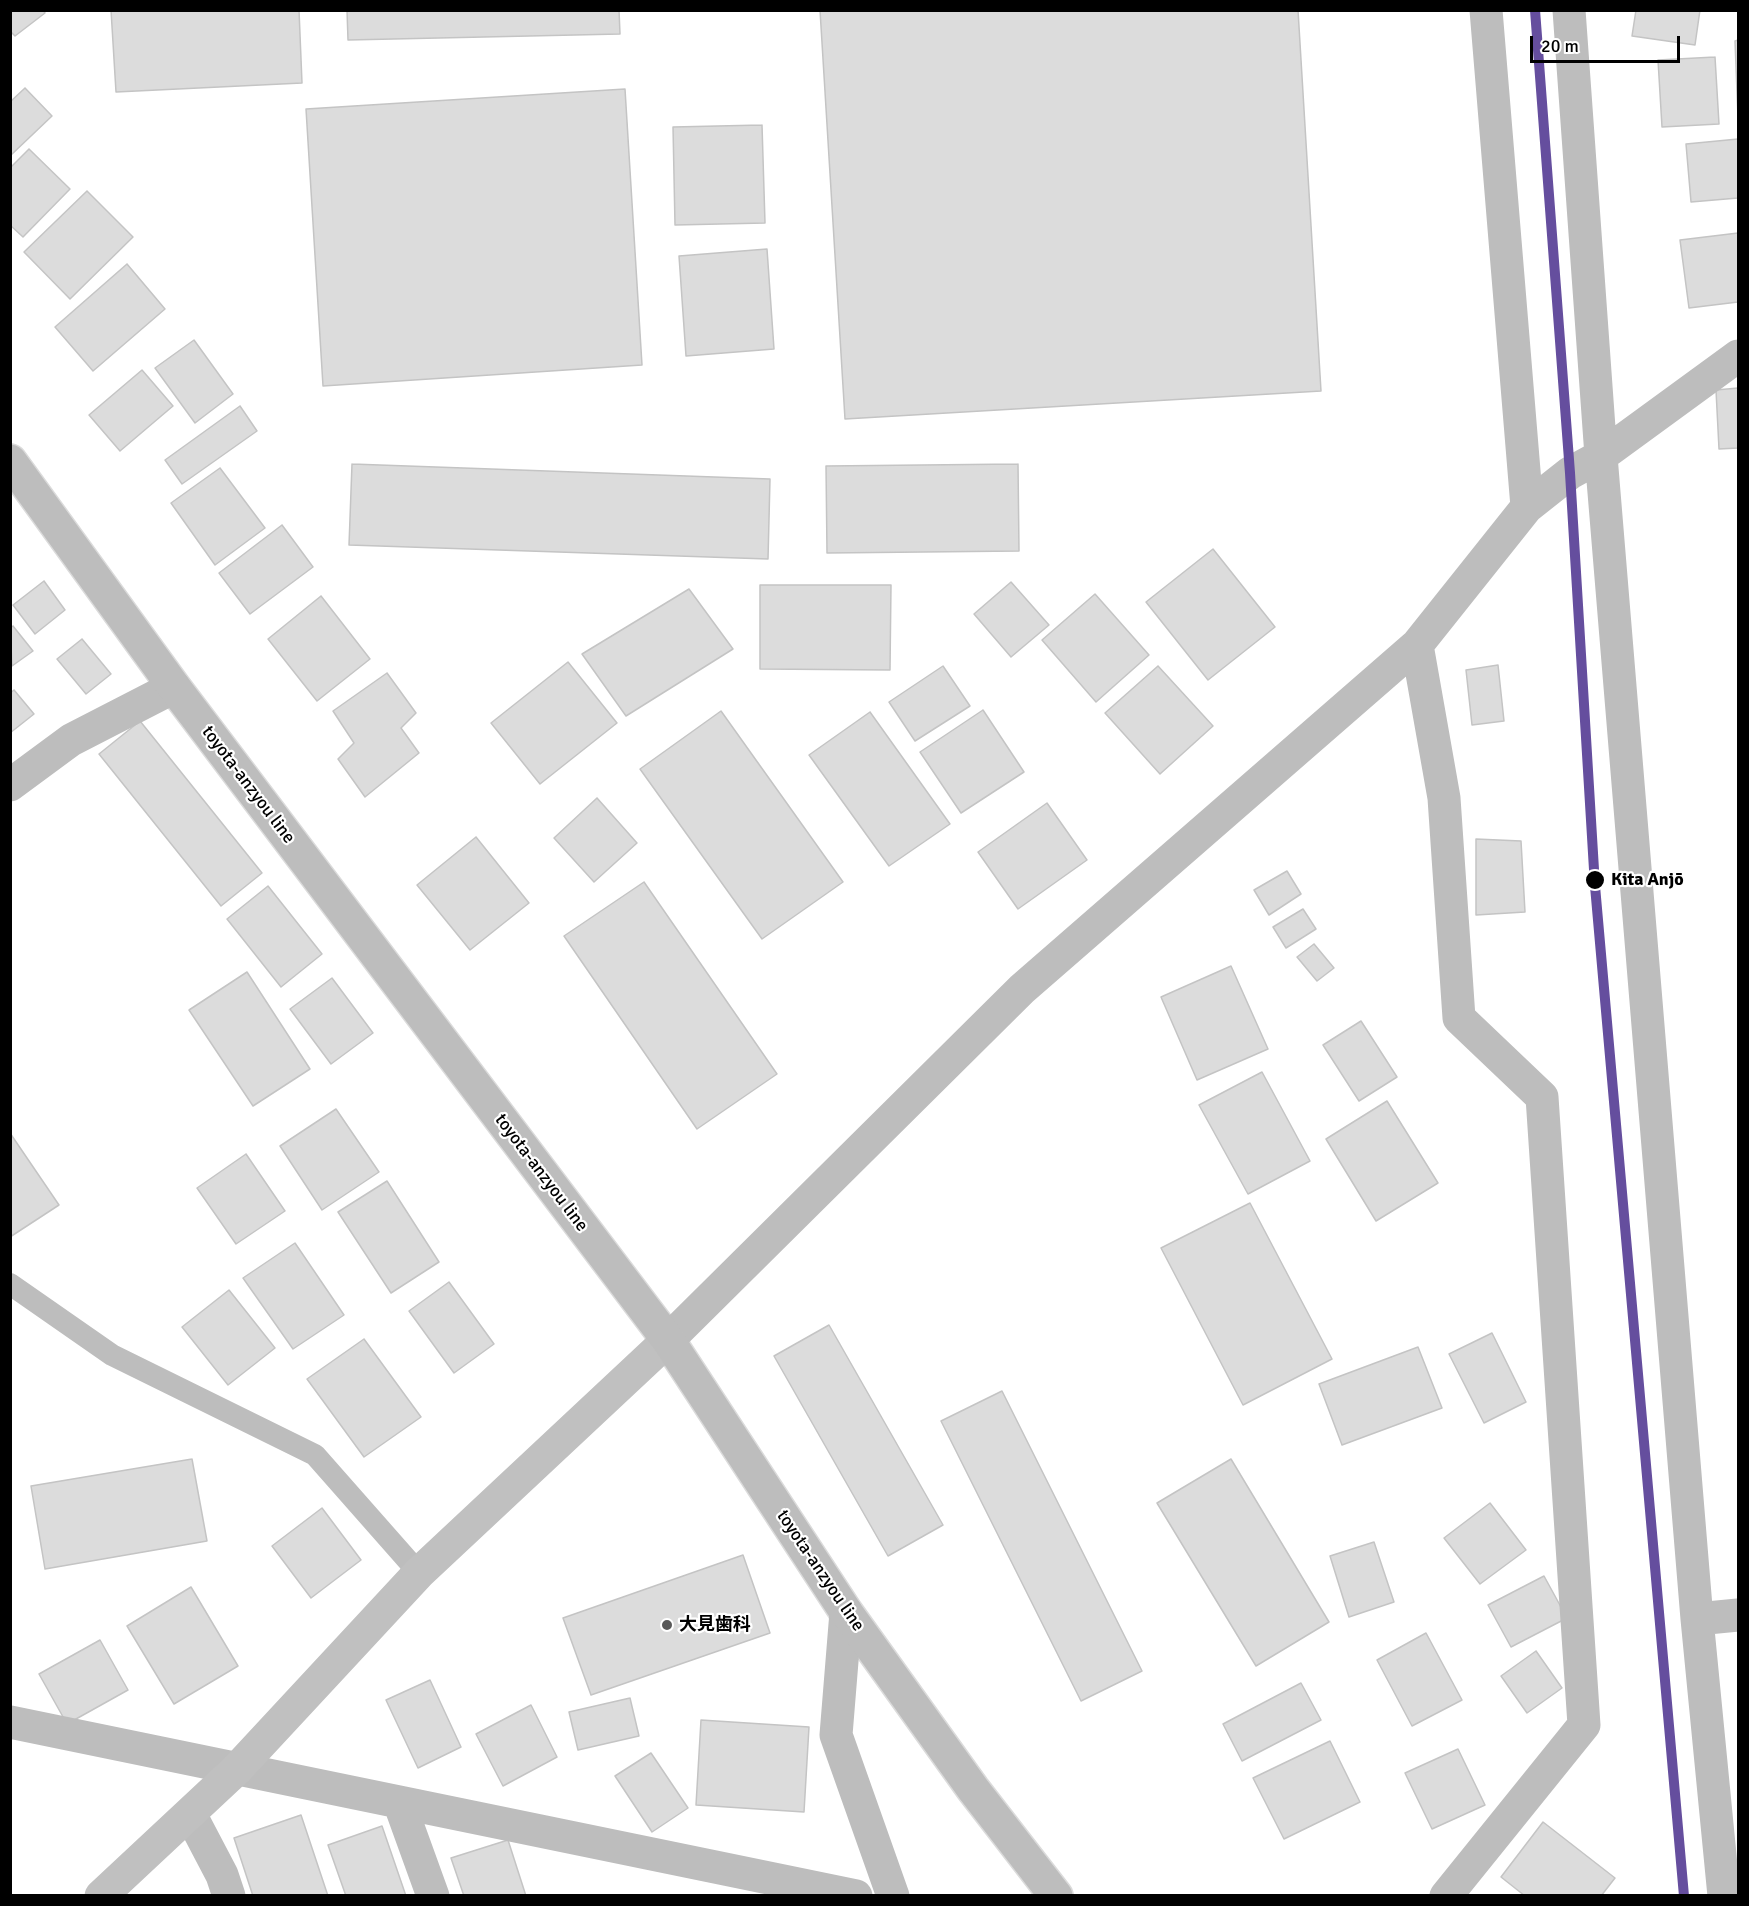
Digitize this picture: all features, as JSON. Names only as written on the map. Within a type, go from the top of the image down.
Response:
[{"type":"street","points":[[1486,10],[1527,507]]},
{"type":"street","points":[[1569,10],[1601,456],[1697,1619],[1724,1896]]},
{"type":"street","points":[[101,1896],[237,1769],[419,1573],[668,1340],[1022,989],[1417,645],[1527,507],[1570,473],[1601,456],[1738,356]]},
{"type":"street","name":"toyota-anzyou line","points":[[10,461],[174,687],[668,1340],[846,1612],[973,1789],[1056,1896]]},
{"type":"street","points":[[1417,645],[1444,798],[1459,1018],[1542,1097],[1584,1725],[1446,1896]]},
{"type":"street","points":[[10,785],[71,740],[174,687]]},
{"type":"street","points":[[846,1612],[836,1735],[893,1896]]},
{"type":"street","points":[[1697,1619],[1738,1615]]},
{"type":"street","points":[[10,1722],[856,1896]]},
{"type":"street","points":[[399,1802],[433,1896]]},
{"type":"street","points":[[190,1814],[222,1875],[229,1896]]},
{"type":"lane","points":[[10,1284],[112,1355],[315,1455],[419,1573]]},
{"type":"building","points":[[10,10],[43,10],[45,13],[15,36],[10,31]]},
{"type":"building","points":[[111,10],[299,10],[302,83],[116,92]]},
{"type":"building","points":[[347,10],[619,10],[620,34],[348,40]]},
{"type":"building","points":[[820,10],[1298,10],[1321,391],[845,419]]},
{"type":"building","points":[[1636,10],[1700,10],[1695,45],[1632,36]]},
{"type":"building","points":[[1738,40],[1738,118],[1735,41]]},
{"type":"building","points":[[1715,57],[1719,124],[1662,127],[1658,60]]},
{"type":"building","points":[[25,88],[52,116],[10,156],[10,102]]},
{"type":"building","points":[[625,89],[642,365],[323,386],[306,109]]},
{"type":"building","points":[[762,125],[765,223],[675,225],[673,127]]},
{"type":"building","points":[[1738,139],[1738,198],[1691,202],[1686,144]]},
{"type":"building","points":[[29,149],[70,189],[23,237],[10,225],[10,168]]},
{"type":"building","points":[[87,191],[133,237],[70,299],[24,252]]},
{"type":"building","points":[[1738,233],[1738,302],[1689,308],[1680,240]]},
{"type":"building","points":[[767,249],[774,349],[686,356],[679,256]]},
{"type":"building","points":[[127,264],[165,309],[93,371],[55,327]]},
{"type":"building","points":[[194,340],[233,394],[195,423],[155,368]]},
{"type":"building","points":[[142,370],[173,406],[120,451],[89,415]]},
{"type":"building","points":[[1738,388],[1738,448],[1719,449],[1716,390]]},
{"type":"building","points":[[240,406],[257,431],[182,484],[165,460]]},
{"type":"building","points":[[352,464],[770,479],[768,559],[349,545]]},
{"type":"building","points":[[1018,464],[1019,551],[827,553],[826,466]]},
{"type":"building","points":[[220,468],[265,528],[215,565],[171,503]]},
{"type":"building","points":[[282,525],[313,567],[250,614],[219,573]]},
{"type":"building","points":[[1213,549],[1275,627],[1208,680],[1146,602]]},
{"type":"building","points":[[44,581],[65,610],[35,634],[13,605]]},
{"type":"building","points":[[1011,582],[1049,625],[1011,657],[974,614]]},
{"type":"building","points":[[760,585],[891,585],[890,670],[760,669]]},
{"type":"building","points":[[689,589],[733,649],[626,716],[582,654]]},
{"type":"building","points":[[1095,594],[1149,655],[1096,702],[1042,640]]},
{"type":"building","points":[[321,596],[370,659],[317,701],[268,639]]},
{"type":"building","points":[[13,626],[33,651],[12,666],[10,628]]},
{"type":"building","points":[[82,639],[111,674],[86,694],[57,659]]},
{"type":"building","points":[[568,662],[617,723],[540,784],[491,723]]},
{"type":"building","points":[[1498,665],[1504,721],[1472,725],[1466,670]]},
{"type":"building","points":[[943,666],[970,706],[915,741],[889,702]]},
{"type":"building","points":[[1158,666],[1213,726],[1160,774],[1105,713]]},
{"type":"building","points":[[387,673],[416,713],[401,728],[419,753],[365,797],[338,759],[354,743],[333,711]]},
{"type":"building","points":[[14,690],[34,714],[10,733],[10,693]]},
{"type":"building","points":[[983,710],[1024,772],[961,813],[920,752]]},
{"type":"building","points":[[721,711],[843,882],[762,939],[640,769]]},
{"type":"building","points":[[870,712],[950,824],[889,866],[809,755]]},
{"type":"building","points":[[140,721],[262,873],[221,906],[99,754]]},
{"type":"building","points":[[597,798],[637,843],[594,882],[554,838]]},
{"type":"building","points":[[1047,803],[1087,860],[1018,909],[978,852]]},
{"type":"building","points":[[476,837],[529,903],[470,950],[417,885]]},
{"type":"building","points":[[1476,839],[1521,841],[1525,912],[1476,915]]},
{"type":"building","points":[[1287,871],[1301,894],[1269,915],[1254,890]]},
{"type":"building","points":[[644,882],[777,1074],[697,1129],[564,936]]},
{"type":"building","points":[[268,886],[322,954],[281,987],[227,919]]},
{"type":"building","points":[[1303,909],[1316,929],[1286,948],[1273,927]]},
{"type":"building","points":[[1314,944],[1334,968],[1317,981],[1297,957]]},
{"type":"building","points":[[1231,966],[1268,1049],[1197,1080],[1161,997]]},
{"type":"building","points":[[247,972],[310,1069],[253,1106],[189,1010]]},
{"type":"building","points":[[332,978],[373,1033],[331,1064],[290,1009]]},
{"type":"building","points":[[1361,1021],[1397,1077],[1359,1101],[1323,1045]]},
{"type":"building","points":[[1262,1072],[1310,1161],[1248,1194],[1199,1105]]},
{"type":"building","points":[[1387,1101],[1438,1183],[1376,1221],[1326,1139]]},
{"type":"building","points":[[336,1109],[379,1172],[322,1210],[280,1146]]},
{"type":"building","points":[[10,1133],[59,1205],[10,1237]]},
{"type":"building","points":[[246,1154],[285,1211],[236,1244],[197,1188]]},
{"type":"building","points":[[387,1181],[439,1262],[391,1293],[338,1212]]},
{"type":"building","points":[[1250,1203],[1332,1359],[1243,1405],[1161,1248]]},
{"type":"building","points":[[295,1243],[344,1315],[293,1349],[243,1278]]},
{"type":"building","points":[[449,1282],[494,1344],[454,1373],[409,1311]]},
{"type":"building","points":[[229,1290],[275,1348],[228,1385],[182,1327]]},
{"type":"building","points":[[829,1325],[943,1525],[888,1556],[774,1356]]},
{"type":"building","points":[[1492,1333],[1526,1402],[1484,1423],[1449,1354]]},
{"type":"building","points":[[364,1339],[421,1417],[364,1457],[307,1379]]},
{"type":"building","points":[[1418,1347],[1442,1408],[1342,1445],[1319,1384]]},
{"type":"building","points":[[1002,1391],[1142,1671],[1081,1701],[941,1421]]},
{"type":"building","points":[[192,1459],[207,1541],[45,1569],[31,1486]]},
{"type":"building","points":[[1231,1459],[1329,1622],[1256,1666],[1157,1503]]},
{"type":"building","points":[[1490,1503],[1526,1550],[1480,1584],[1444,1538]]},
{"type":"building","points":[[322,1508],[361,1560],[311,1598],[272,1546]]},
{"type":"building","points":[[1374,1542],[1394,1602],[1349,1617],[1330,1556]]},
{"type":"building","name":"大見歯科","points":[[743,1555],[770,1633],[591,1695],[563,1618]]},
{"type":"building","points":[[1544,1576],[1567,1618],[1511,1647],[1488,1605]]},
{"type":"building","points":[[191,1587],[238,1666],[174,1704],[127,1626]]},
{"type":"building","points":[[1426,1633],[1462,1700],[1412,1726],[1377,1660]]},
{"type":"building","points":[[100,1640],[128,1690],[67,1724],[39,1674]]},
{"type":"building","points":[[1536,1651],[1562,1688],[1527,1713],[1501,1676]]},
{"type":"building","points":[[430,1680],[461,1747],[418,1768],[386,1700]]},
{"type":"building","points":[[1301,1683],[1321,1720],[1242,1761],[1223,1724]]},
{"type":"building","points":[[630,1698],[639,1736],[578,1750],[569,1712]]},
{"type":"building","points":[[531,1705],[557,1757],[503,1786],[476,1734]]},
{"type":"building","points":[[701,1720],[809,1727],[804,1812],[696,1805]]},
{"type":"building","points":[[1330,1741],[1360,1802],[1284,1839],[1253,1778]]},
{"type":"building","points":[[1458,1749],[1485,1805],[1432,1829],[1405,1773]]},
{"type":"building","points":[[651,1753],[688,1808],[652,1832],[615,1776]]},
{"type":"building","points":[[301,1815],[328,1896],[253,1896],[234,1838]]},
{"type":"building","points":[[1543,1822],[1615,1878],[1601,1896],[1525,1896],[1501,1877]]},
{"type":"building","points":[[382,1826],[406,1896],[346,1896],[328,1845]]},
{"type":"building","points":[[508,1840],[526,1896],[464,1896],[451,1858]]},
{"type":"transit line","points":[[1535,10],[1570,473],[1595,886],[1684,1896]]},
{"type":"place","name":"Kita Anjō","points":[[1595,880]]},
{"type":"place","name":"大見歯科","points":[[667,1625]]}]
